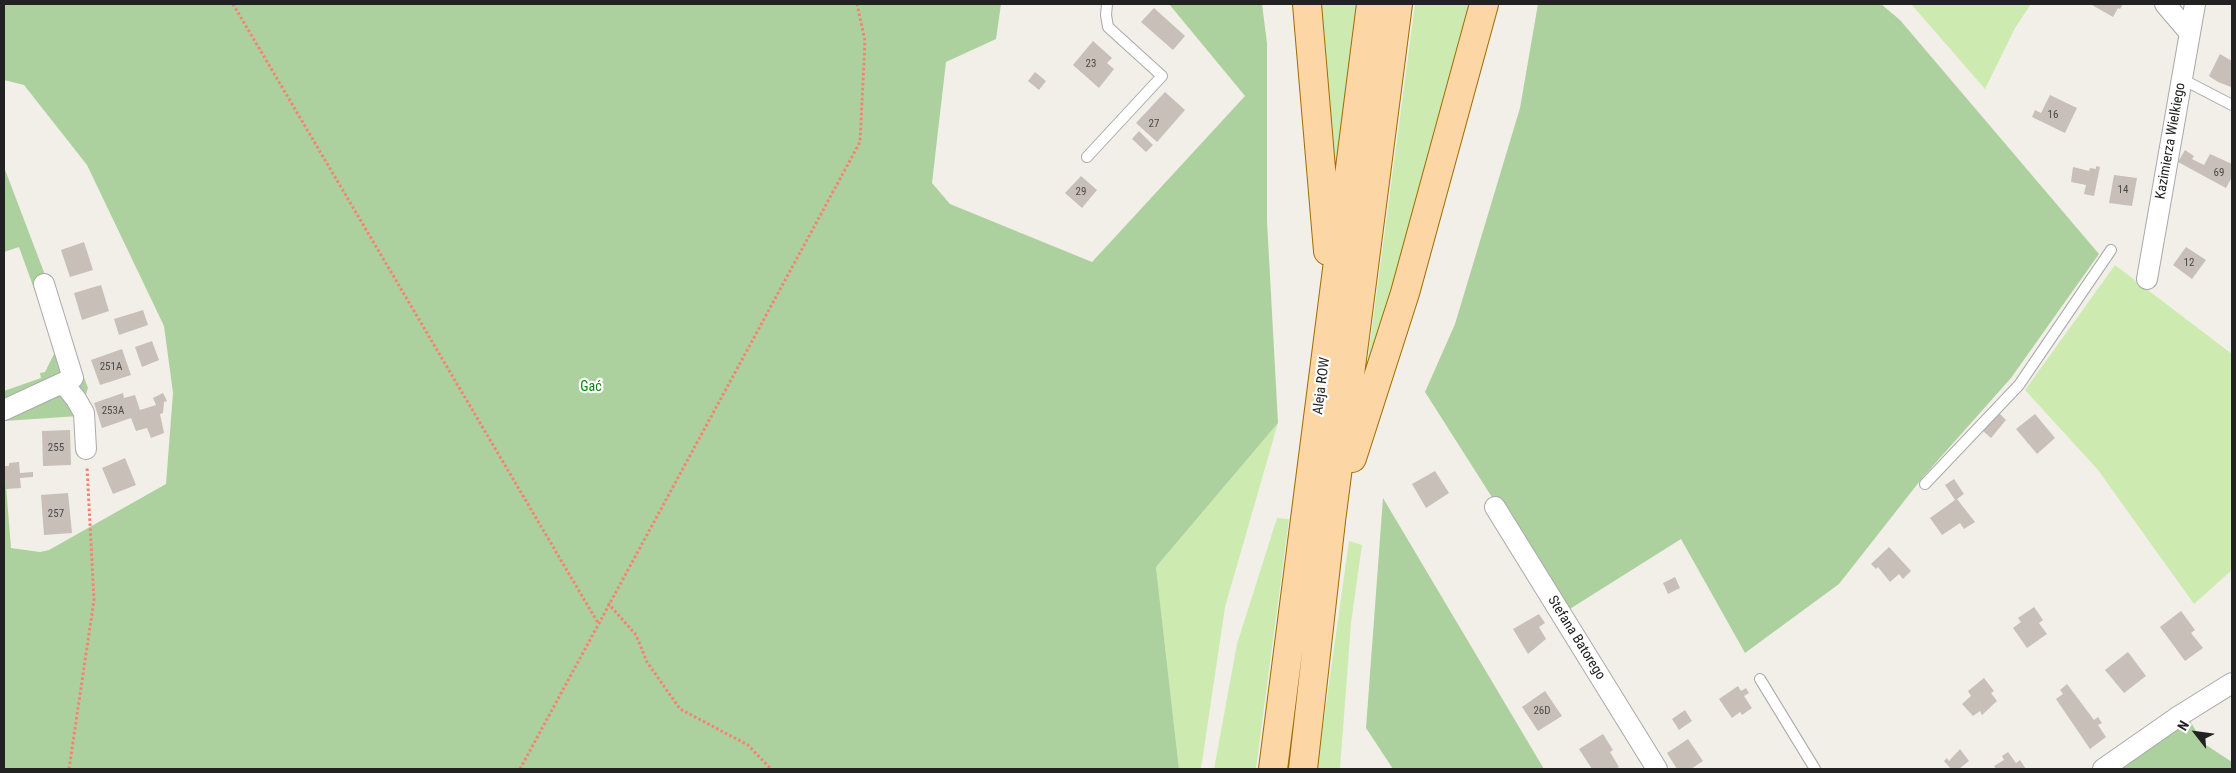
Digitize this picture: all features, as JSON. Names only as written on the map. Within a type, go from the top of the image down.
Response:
[{"type":"main road","points":[[1307,4],[1332,302]]},
{"type":"main road","name":"Aleja ROW","points":[[1273,769],[1371,4]]},
{"type":"main road","name":"Aleja ROW","points":[[1303,769],[1331,521],[1398,4]]},
{"type":"main road","points":[[1331,521],[1405,293],[1484,4]]},
{"type":"street","points":[[2164,4],[2189,32]]},
{"type":"street","name":"Kazimierza Wielkiego","points":[[2147,279],[2195,4]]},
{"type":"street","points":[[4,410],[73,378],[44,284]]},
{"type":"street","points":[[63,383],[84,413],[86,449]]},
{"type":"street","name":"Stefana Batorego","points":[[1495,507],[1657,769]]},
{"type":"street","points":[[2103,769],[2179,716],[2232,683]]},
{"type":"lane","points":[[1087,157],[1162,76],[1108,26],[1107,4]]},
{"type":"lane","points":[[2182,79],[2232,105]]},
{"type":"lane","points":[[1925,484],[2019,385],[2111,250]]},
{"type":"lane","points":[[1760,678],[1815,769]]},
{"type":"path","points":[[233,4],[598,623]]},
{"type":"path","points":[[520,769],[608,603],[860,142],[865,41],[857,4]]},
{"type":"path","points":[[69,769],[94,600],[86,449]]},
{"type":"path","points":[[608,603],[636,634],[647,662],[680,709],[748,745],[771,769]]},
{"type":"green space","name":"Gać","points":[[4,4],[1001,4],[996,39],[946,62],[932,183],[950,204],[1092,262],[1245,96],[1169,4],[1262,4],[1267,43],[1267,221],[1278,423],[1156,567],[1179,769],[4,769],[4,460],[11,548],[40,552],[49,550],[166,484],[173,393],[164,326],[87,165],[24,85],[4,80]]},
{"type":"green space","points":[[1315,4],[1356,4],[1333,200]]},
{"type":"green space","points":[[1415,4],[1473,4],[1360,418]]},
{"type":"green space","points":[[1538,4],[1881,4],[1900,20],[2099,254],[2011,378],[1923,477],[1839,584],[1745,653],[1681,539],[1565,612],[1425,392],[1455,324],[1520,108]]},
{"type":"green space","points":[[1911,4],[2031,4],[2015,28],[1985,89]]},
{"type":"green space","points":[[4,167],[88,388],[79,416],[4,421],[4,391],[41,378],[40,373],[45,372],[56,350],[19,247],[4,252]]},
{"type":"green space","points":[[2115,265],[2232,354],[2232,570],[2194,604],[2098,470],[2025,390]]},
{"type":"green space","points":[[1278,423],[1225,607],[1201,769],[1179,769],[1156,567]]},
{"type":"green space","points":[[1383,498],[1544,769],[1393,769],[1366,728]]},
{"type":"green space","points":[[1277,518],[1289,519],[1256,769],[1214,769],[1237,644]]},
{"type":"green space","points":[[1349,541],[1362,545],[1351,623],[1340,769],[1317,769]]},
{"type":"green space","points":[[2189,719],[2203,743],[2232,762],[2232,769],[2120,769]]},
{"type":"building","points":[[2093,4],[2123,4],[2120,9],[2118,8],[2113,17]]},
{"type":"building","points":[[1154,8],[1185,36],[1173,50],[1141,22]]},
{"type":"building","points":[[1093,41],[1112,58],[1107,63],[1114,69],[1099,88],[1073,65]]},
{"type":"building","points":[[2220,54],[2232,61],[2231,87],[2209,76]]},
{"type":"building","points":[[1035,72],[1046,81],[1039,90],[1028,81]]},
{"type":"building","points":[[1165,92],[1185,110],[1157,142],[1136,123]]},
{"type":"building","points":[[2050,95],[2077,108],[2065,133],[2032,117],[2035,110],[2041,113]]},
{"type":"building","points":[[1139,131],[1153,145],[1146,152],[1132,139]]},
{"type":"building","points":[[2185,150],[2194,156],[2192,159],[2204,165],[2210,154],[2232,164],[2232,177],[2226,188],[2178,162]]},
{"type":"building","points":[[2096,166],[2100,167],[2094,196],[2084,194],[2086,185],[2071,182],[2073,167],[2089,171],[2090,168],[2096,169]]},
{"type":"building","points":[[2114,175],[2137,178],[2132,206],[2109,203]]},
{"type":"building","points":[[1081,176],[1097,190],[1082,208],[1065,193]]},
{"type":"building","points":[[84,242],[93,270],[70,277],[61,250]]},
{"type":"building","points":[[2186,247],[2206,260],[2192,279],[2173,265]]},
{"type":"building","points":[[101,285],[109,311],[82,320],[74,293]]},
{"type":"building","points":[[143,310],[148,325],[119,335],[114,319]]},
{"type":"building","points":[[152,341],[159,360],[142,367],[135,347]]},
{"type":"building","points":[[122,349],[131,375],[100,385],[91,360]]},
{"type":"building","points":[[123,393],[124,398],[135,395],[140,410],[156,405],[153,398],[163,393],[167,401],[164,402],[163,413],[160,414],[164,433],[151,438],[147,428],[136,431],[131,418],[102,428],[94,403]]},
{"type":"building","points":[[1999,413],[2006,420],[1991,438],[1983,431]]},
{"type":"building","points":[[2035,414],[2055,438],[2037,454],[2016,429]]},
{"type":"building","points":[[70,430],[71,465],[43,466],[42,431]]},
{"type":"building","points":[[125,458],[136,485],[113,494],[102,468]]},
{"type":"building","points":[[19,462],[20,473],[33,472],[33,477],[20,478],[21,488],[6,489],[4,466],[9,466],[9,463]]},
{"type":"building","points":[[1435,471],[1449,493],[1426,508],[1412,484]]},
{"type":"building","points":[[1954,479],[1964,494],[1957,499],[1975,522],[1964,529],[1960,523],[1942,535],[1930,518],[1955,500],[1945,485]]},
{"type":"building","points":[[68,493],[72,533],[44,535],[41,495]]},
{"type":"building","points":[[1889,547],[1911,571],[1903,579],[1899,574],[1890,582],[1878,567],[1876,569],[1871,564]]},
{"type":"building","points":[[1675,577],[1680,588],[1668,594],[1663,583]]},
{"type":"building","points":[[2034,607],[2043,620],[2039,623],[2047,634],[2027,648],[2013,628],[2021,622],[2018,618]]},
{"type":"building","points":[[2181,611],[2195,630],[2191,633],[2203,648],[2185,661],[2160,627]]},
{"type":"building","points":[[1539,614],[1545,623],[1539,627],[1546,639],[1528,654],[1513,629]]},
{"type":"building","points":[[2128,652],[2146,676],[2124,693],[2105,670]]},
{"type":"building","points":[[1984,678],[1994,691],[1991,693],[1997,701],[1982,715],[1980,711],[1973,716],[1962,704],[1971,696],[1968,691]]},
{"type":"building","points":[[2067,684],[2094,720],[2098,717],[2102,723],[2098,725],[2106,737],[2090,749],[2056,699],[2063,694],[2060,690]]},
{"type":"building","points":[[1738,686],[1741,691],[1746,688],[1749,693],[1744,696],[1752,708],[1742,715],[1740,712],[1732,718],[1719,699]]},
{"type":"building","points":[[1545,691],[1562,716],[1538,731],[1522,707]]},
{"type":"building","points":[[1685,710],[1692,721],[1679,730],[1672,719]]},
{"type":"building","points":[[1603,734],[1613,750],[1610,752],[1619,767],[1615,769],[1592,769],[1579,749]]},
{"type":"building","points":[[1688,739],[1703,761],[1691,769],[1677,769],[1667,753]]},
{"type":"building","points":[[1960,749],[1969,761],[1959,769],[1951,769],[1944,761],[1947,758],[1949,761]]},
{"type":"building","points":[[2008,752],[2016,763],[2020,760],[2026,769],[1996,769],[1994,766],[2004,760],[2002,756]]}]
